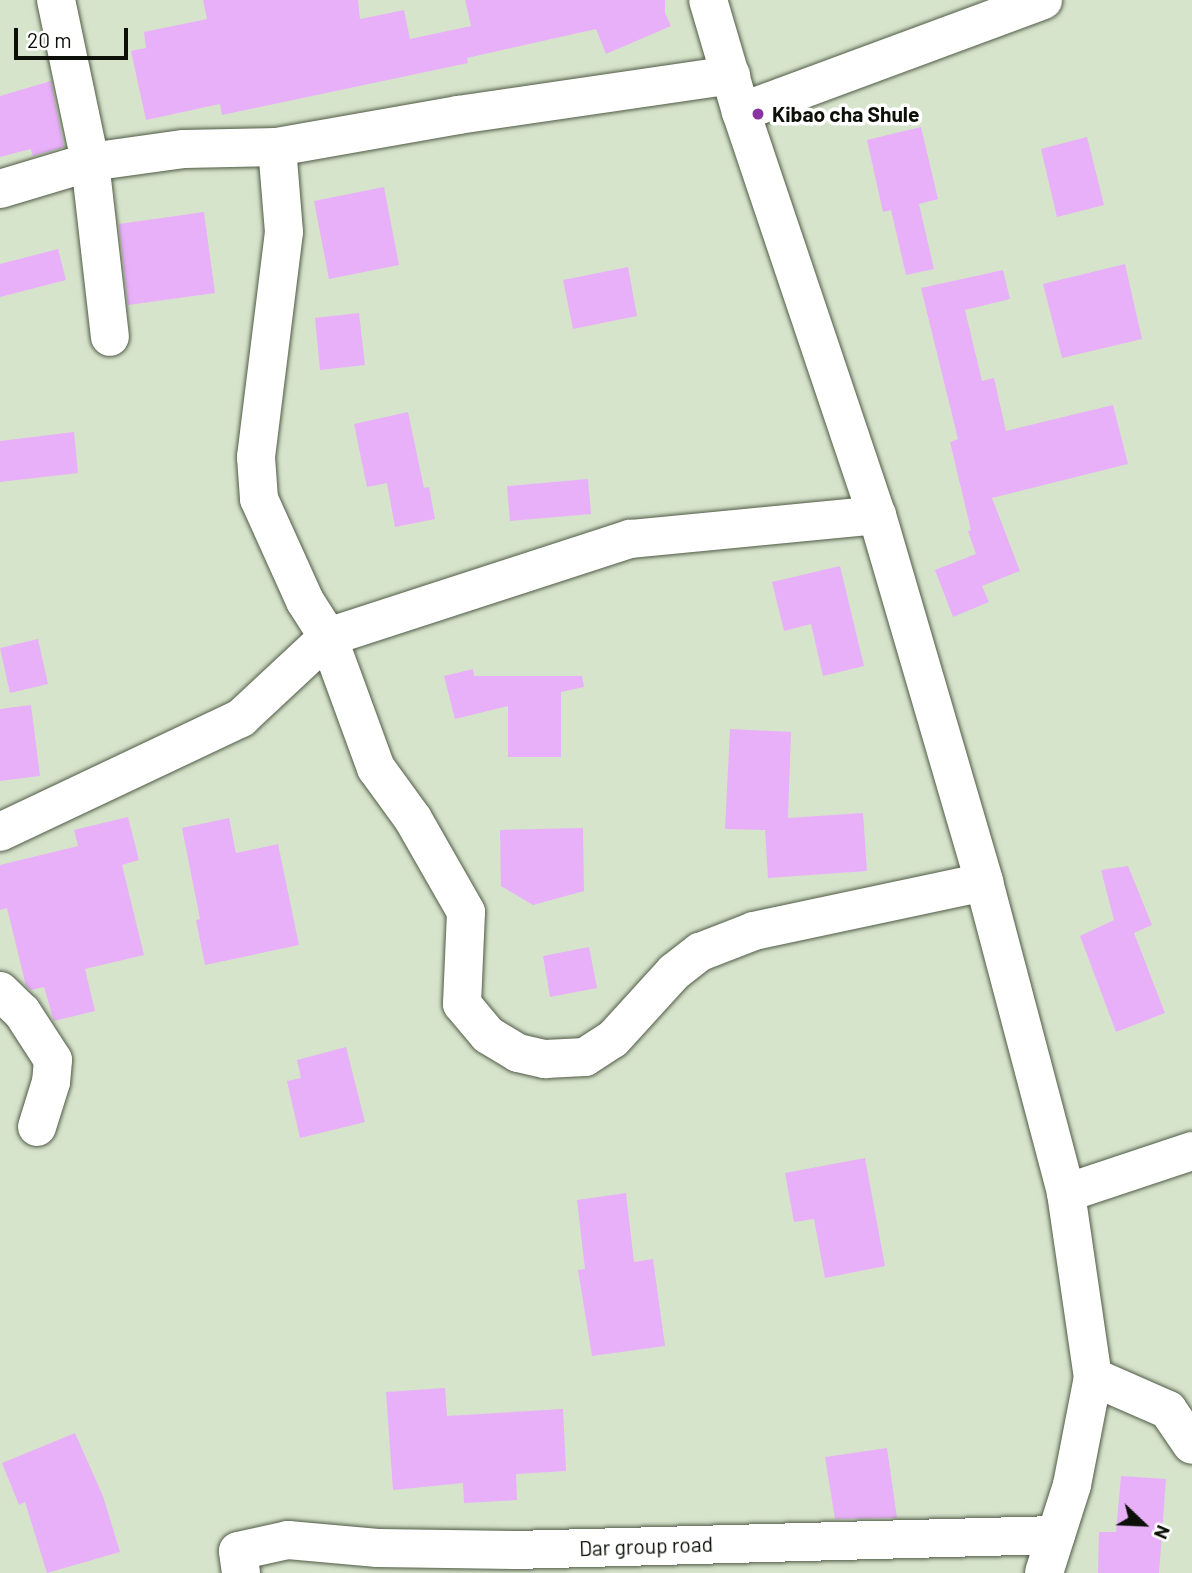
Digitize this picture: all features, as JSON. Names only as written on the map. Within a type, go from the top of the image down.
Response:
[{"type":"street","points":[[55,0],[90,162],[110,337]]},
{"type":"street","points":[[708,0],[741,112],[877,515],[984,882],[1066,1193],[1093,1377],[1072,1485],[1044,1573]]},
{"type":"street","points":[[741,112],[1043,0]]},
{"type":"street","points":[[0,190],[90,162],[184,149],[277,147],[458,115],[731,75]]},
{"type":"street","points":[[277,147],[285,232],[256,457],[259,499],[305,601],[328,638],[376,768],[413,820],[466,912],[463,1004],[488,1035],[518,1053],[545,1059],[586,1056],[613,1039],[674,972],[699,952],[754,931],[984,882]]},
{"type":"street","points":[[0,832],[241,718],[328,638],[630,539],[877,515]]},
{"type":"street","points":[[0,991],[22,1013],[52,1060],[51,1082],[37,1127]]},
{"type":"street","points":[[1066,1193],[1192,1151]]},
{"type":"street","points":[[1093,1377],[1168,1410],[1192,1445]]},
{"type":"street","name":"Dar group road","points":[[239,1562],[288,1540],[378,1548],[515,1549],[1056,1535]]},
{"type":"building","points":[[203,0],[358,0],[360,19],[404,10],[410,39],[471,26],[465,0],[665,0],[665,13],[671,26],[606,54],[596,29],[467,58],[468,63],[222,115],[220,104],[146,120],[131,51],[146,48],[144,32],[207,19]]},
{"type":"building","points":[[51,81],[64,147],[33,156],[31,149],[0,157],[0,96]]},
{"type":"building","points":[[921,127],[938,199],[919,204],[934,269],[906,275],[891,210],[883,212],[867,140]]},
{"type":"building","points":[[1087,137],[1104,205],[1057,217],[1041,149]]},
{"type":"building","points":[[384,187],[399,265],[329,279],[314,201]]},
{"type":"building","points":[[204,212],[215,293],[128,305],[119,224]]},
{"type":"building","points":[[58,249],[66,280],[0,297],[0,264]]},
{"type":"building","points":[[1125,264],[1142,339],[1062,358],[1043,284]]},
{"type":"building","points":[[628,267],[637,316],[573,329],[563,280]]},
{"type":"building","points":[[1003,270],[1010,299],[965,310],[982,381],[994,378],[1006,431],[1113,405],[1128,464],[992,498],[1020,571],[982,586],[989,602],[953,617],[935,570],[976,554],[968,531],[971,530],[950,442],[958,439],[921,288]]},
{"type":"building","points":[[359,313],[365,365],[320,370],[315,318]]},
{"type":"building","points":[[408,412],[424,488],[429,487],[435,519],[395,527],[387,483],[367,487],[354,424]]},
{"type":"building","points":[[74,432],[78,473],[0,482],[0,441]]},
{"type":"building","points":[[588,479],[591,514],[510,521],[507,486]]},
{"type":"building","points":[[840,566],[864,666],[823,676],[811,624],[784,631],[772,582]]},
{"type":"building","points":[[38,639],[48,684],[10,693],[0,648]]},
{"type":"building","points":[[473,669],[474,676],[582,676],[584,687],[561,692],[561,757],[508,757],[508,706],[455,719],[444,676]]},
{"type":"building","points":[[31,705],[40,776],[0,781],[0,709]]},
{"type":"building","points":[[730,729],[791,732],[788,818],[863,813],[867,871],[768,878],[765,830],[725,829]]},
{"type":"building","points":[[128,817],[139,860],[122,865],[144,955],[85,969],[95,1011],[54,1021],[44,987],[31,990],[26,986],[7,908],[0,910],[0,865],[78,846],[74,830]]},
{"type":"building","points":[[229,818],[236,853],[278,844],[299,945],[205,965],[196,920],[200,919],[182,828]]},
{"type":"building","points":[[583,828],[584,891],[533,905],[501,886],[500,830]]},
{"type":"building","points":[[1128,866],[1152,925],[1134,933],[1165,1013],[1116,1032],[1080,936],[1114,920],[1101,870]]},
{"type":"building","points":[[589,947],[597,988],[550,997],[543,956]]},
{"type":"building","points":[[346,1047],[365,1122],[300,1138],[287,1081],[301,1078],[297,1060]]},
{"type":"building","points":[[865,1158],[885,1266],[825,1278],[814,1219],[794,1222],[785,1173]]},
{"type":"building","points":[[626,1193],[634,1262],[653,1259],[665,1346],[592,1356],[578,1270],[585,1269],[577,1200]]},
{"type":"building","points":[[445,1388],[447,1416],[563,1409],[566,1471],[516,1474],[517,1500],[464,1503],[463,1483],[393,1490],[386,1392]]},
{"type":"building","points":[[75,1433],[103,1496],[120,1552],[47,1573],[25,1502],[19,1505],[2,1463]]},
{"type":"building","points":[[887,1448],[897,1518],[835,1519],[825,1457]]},
{"type":"building","points":[[1121,1476],[1166,1479],[1159,1573],[1098,1573],[1099,1532],[1116,1532]]},
{"type":"place","name":"Kibao cha Shule","points":[[758,114]]}]
